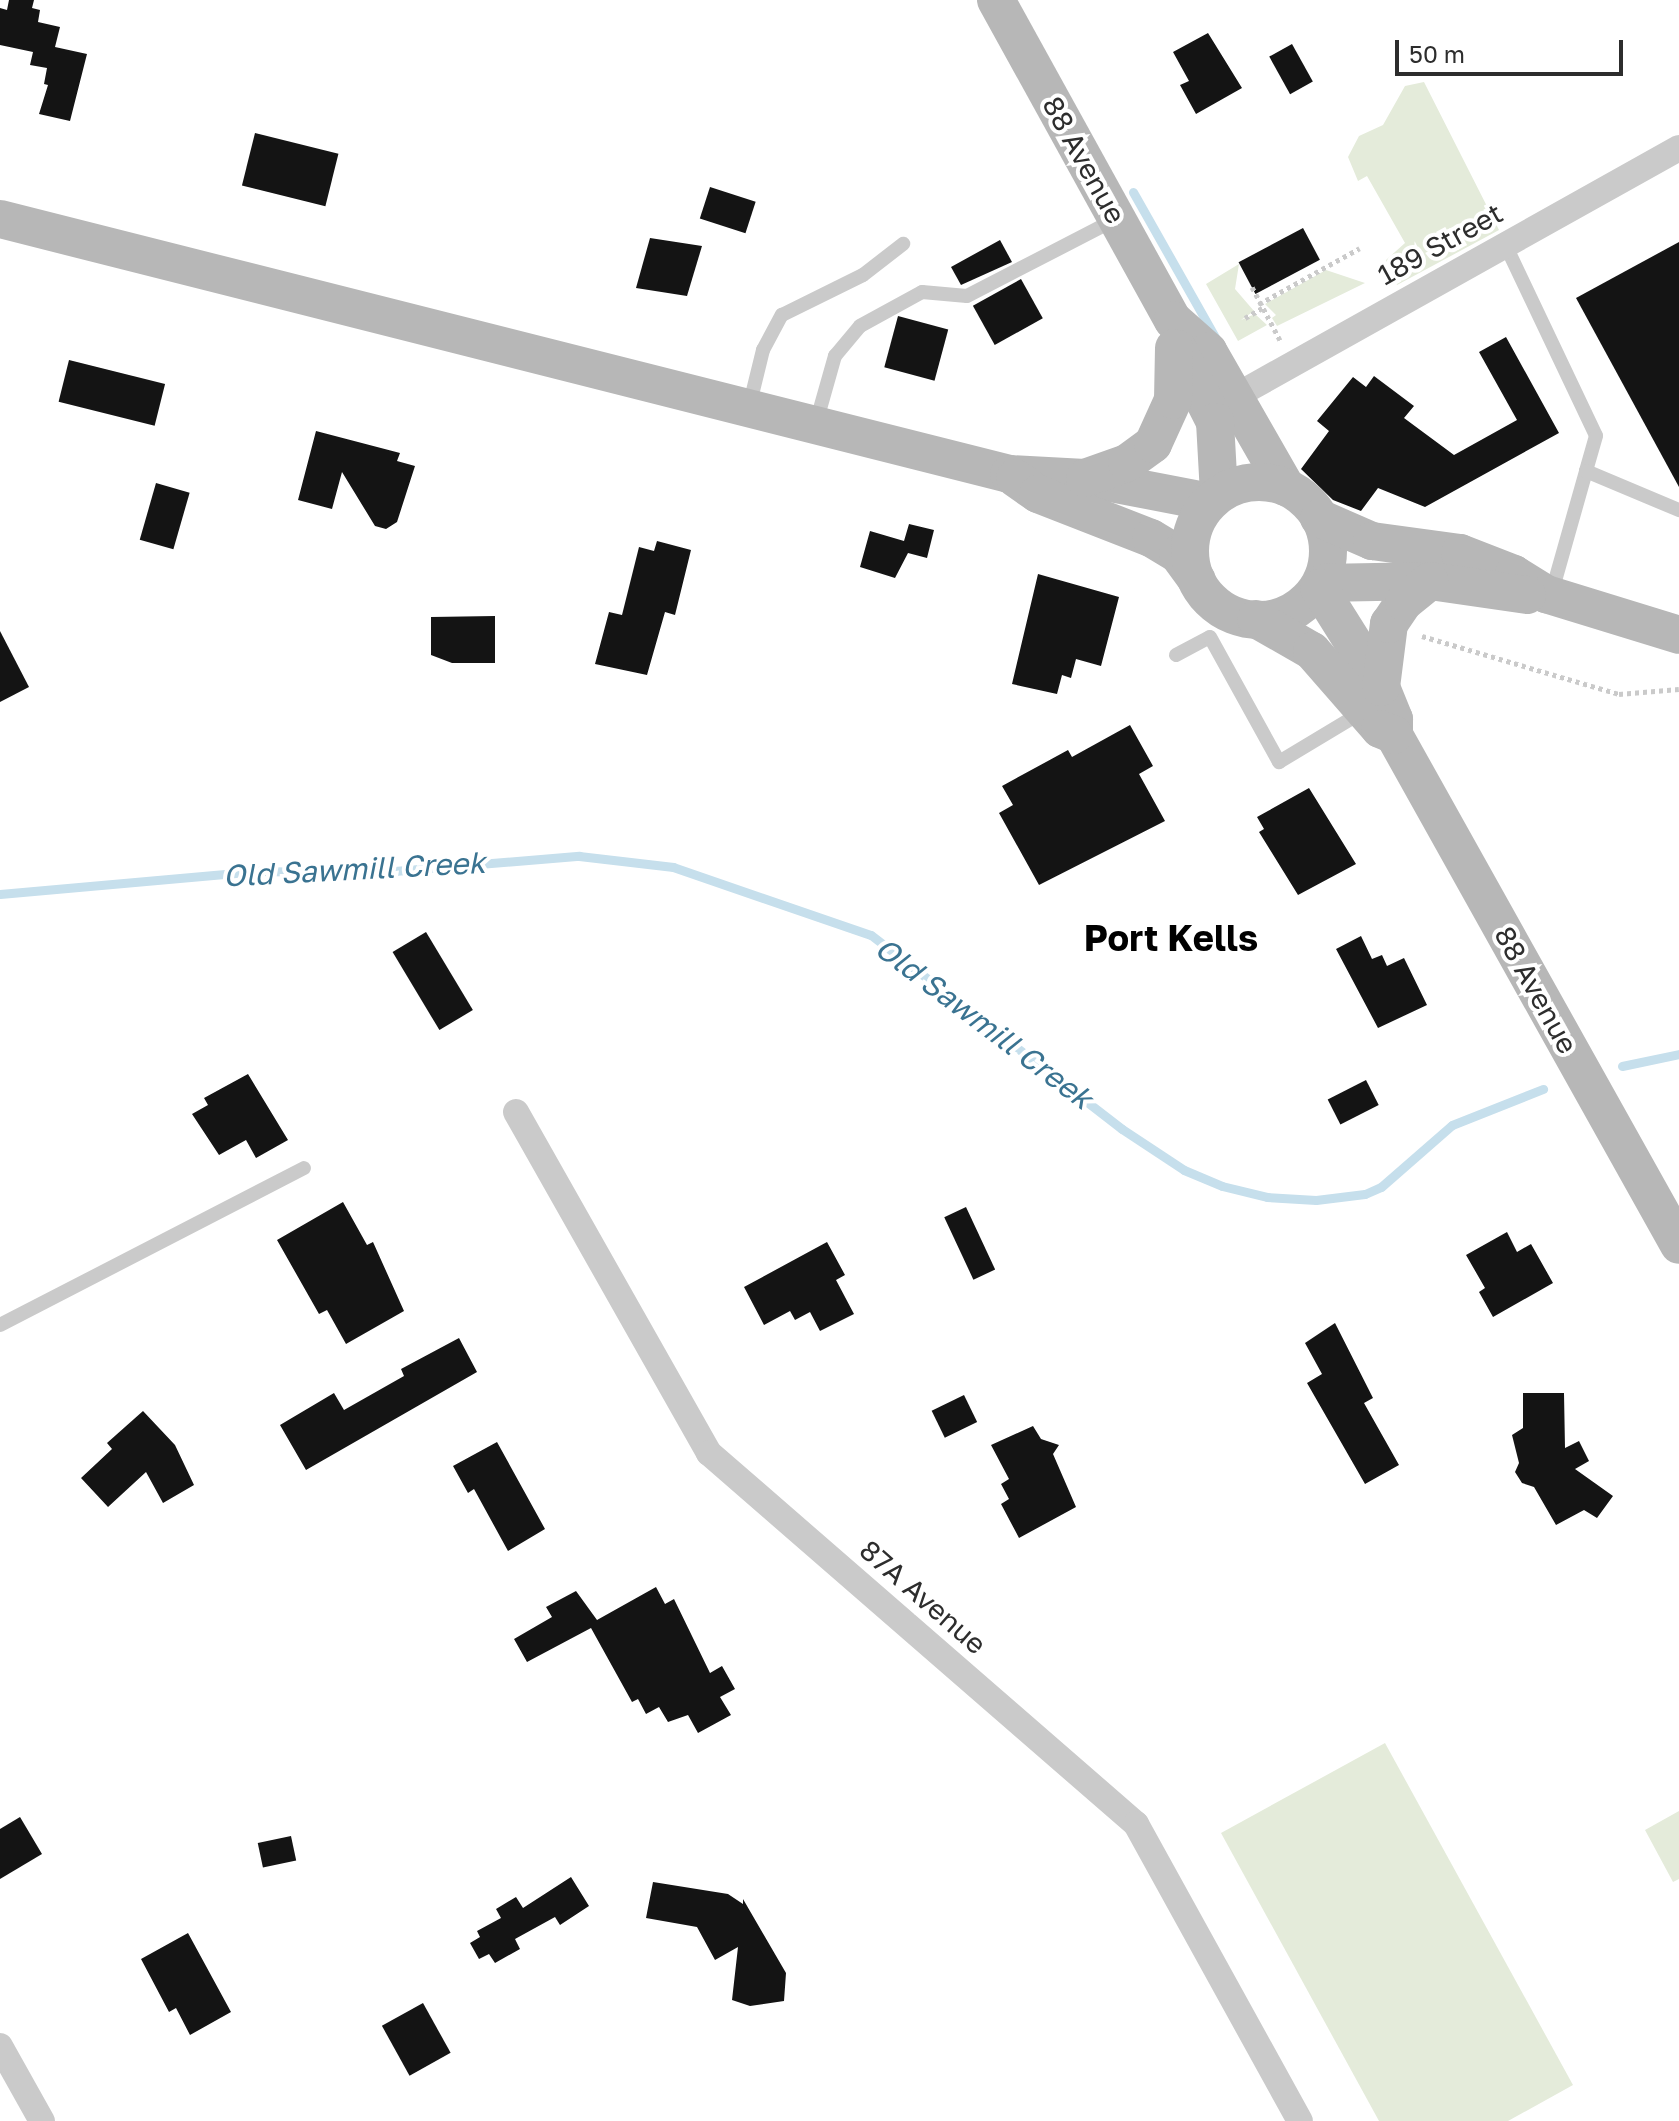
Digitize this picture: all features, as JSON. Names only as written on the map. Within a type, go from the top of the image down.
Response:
[{"type":"main road","name":"88 Avenue","points":[[996,0],[1116,218],[1174,330],[1215,422],[1214,498]]},
{"type":"main road","points":[[0,219],[1009,474],[1085,478],[1214,498],[1252,482],[1286,487],[1319,518],[1372,541],[1460,553],[1514,574],[1548,595],[1679,635]]},
{"type":"main road","name":"88 Avenue","points":[[1174,330],[1201,342],[1286,487]]},
{"type":"main road","points":[[1085,478],[1127,463],[1153,444],[1173,400],[1174,330]]},
{"type":"main road","points":[[1009,474],[1038,494],[1151,538],[1178,554],[1221,608],[1256,619],[1288,613],[1321,585],[1327,556],[1319,518]]},
{"type":"main road","points":[[1197,580],[1191,539],[1214,498]]},
{"type":"main road","points":[[1321,585],[1430,581],[1513,597],[1548,595]]},
{"type":"main road","points":[[1373,699],[1389,624],[1404,602],[1430,581]]},
{"type":"main road","name":"88 Avenue","points":[[1321,585],[1373,699]]},
{"type":"main road","name":"88 Avenue","points":[[1256,619],[1312,651],[1394,719],[1394,735],[1679,1245]]},
{"type":"street","name":"189 Street","points":[[1234,397],[1679,148]]},
{"type":"street","name":"87A Avenue","points":[[516,1112],[709,1453],[1136,1824],[1300,2121]]},
{"type":"street","points":[[0,2046],[42,2121]]},
{"type":"lane","points":[[816,424],[835,356],[860,326],[922,292],[967,296],[1116,218]]},
{"type":"lane","points":[[749,407],[763,350],[782,315],[863,275],[903,244]]},
{"type":"lane","points":[[1505,244],[1596,436],[1548,595]]},
{"type":"lane","points":[[1586,471],[1679,510]]},
{"type":"lane","points":[[1176,655],[1210,637],[1279,762],[1373,699]]},
{"type":"lane","points":[[0,1325],[304,1168]]},
{"type":"path","points":[[1245,318],[1260,306],[1360,248]]},
{"type":"path","points":[[1252,287],[1284,348]]},
{"type":"path","points":[[1413,633],[1619,694],[1679,689]]},
{"type":"green space","points":[[1424,82],[1499,230],[1397,285],[1386,260],[1405,243],[1367,176],[1358,181],[1348,157],[1359,136],[1383,125],[1405,86]]},
{"type":"green space","points":[[1239,264],[1235,289],[1254,311],[1241,320],[1255,314],[1267,325],[1238,341],[1206,284]]},
{"type":"green space","points":[[1326,270],[1365,283],[1277,326],[1272,318],[1276,315],[1265,304]]},
{"type":"green space","points":[[1385,1743],[1573,2085],[1508,2121],[1379,2121],[1221,1833]]},
{"type":"green space","points":[[1679,1811],[1679,1879],[1673,1882],[1645,1830]]},
{"type":"building","points":[[9,0],[34,0],[32,8],[40,10],[38,22],[60,27],[55,47],[87,54],[70,121],[39,114],[48,85],[44,84],[47,68],[30,65],[33,52],[0,45],[0,8],[7,10]]},
{"type":"building","points":[[1208,33],[1242,88],[1196,114],[1180,85],[1189,81],[1173,52]]},
{"type":"building","points":[[1292,44],[1313,82],[1290,94],[1269,57]]},
{"type":"building","points":[[255,133],[338,154],[325,206],[242,185]]},
{"type":"building","points":[[710,187],[756,202],[745,233],[700,218]]},
{"type":"building","points":[[1303,228],[1320,260],[1255,294],[1239,262]]},
{"type":"building","points":[[650,238],[702,246],[687,296],[636,288]]},
{"type":"building","points":[[1000,240],[1012,262],[961,285],[951,267]]},
{"type":"building","points":[[1679,242],[1679,487],[1576,298]]},
{"type":"building","points":[[1021,279],[1043,318],[995,345],[973,306]]},
{"type":"building","points":[[898,316],[948,329],[935,381],[884,367]]},
{"type":"building","points":[[1506,337],[1559,433],[1425,507],[1378,488],[1361,511],[1333,500],[1301,469],[1329,431],[1317,421],[1353,377],[1366,387],[1374,376],[1414,406],[1404,418],[1454,455],[1517,420],[1479,352]]},
{"type":"building","points":[[69,360],[165,384],[155,426],[59,402]]},
{"type":"building","points":[[316,431],[400,453],[397,461],[415,466],[397,522],[386,529],[375,526],[342,472],[332,509],[298,500]]},
{"type":"building","points":[[156,483],[190,493],[173,549],[140,540]]},
{"type":"building","points":[[909,524],[934,530],[927,558],[908,553],[895,578],[860,567],[870,531],[904,541]]},
{"type":"building","points":[[657,541],[691,550],[675,615],[665,612],[647,675],[595,664],[609,612],[622,615],[639,547],[654,551]]},
{"type":"building","points":[[1038,574],[1119,597],[1101,666],[1076,659],[1071,678],[1062,675],[1057,694],[1012,684]]},
{"type":"building","points":[[495,616],[495,663],[452,663],[431,655],[431,617]]},
{"type":"building","points":[[0,631],[29,687],[0,702]]},
{"type":"building","points":[[1130,725],[1153,766],[1139,774],[1165,821],[1039,885],[999,813],[1013,805],[1002,786],[1068,750],[1072,757]]},
{"type":"building","points":[[1309,788],[1356,864],[1298,895],[1259,832],[1264,829],[1257,817]]},
{"type":"building","points":[[426,932],[473,1010],[439,1030],[393,952]]},
{"type":"building","points":[[1361,936],[1372,959],[1382,955],[1387,966],[1404,958],[1427,1005],[1378,1028],[1336,949]]},
{"type":"building","points":[[248,1074],[288,1140],[256,1158],[246,1140],[219,1155],[192,1114],[208,1105],[204,1098]]},
{"type":"building","points":[[1366,1080],[1379,1105],[1340,1124],[1328,1100]]},
{"type":"building","points":[[343,1202],[367,1245],[373,1242],[404,1311],[346,1344],[327,1310],[319,1314],[277,1240]]},
{"type":"building","points":[[966,1207],[995,1270],[973,1280],[944,1217]]},
{"type":"building","points":[[1507,1232],[1517,1252],[1531,1244],[1553,1283],[1493,1317],[1479,1292],[1485,1288],[1466,1255]]},
{"type":"building","points":[[827,1242],[845,1275],[836,1280],[854,1314],[820,1331],[810,1312],[795,1320],[790,1311],[764,1325],[744,1287]]},
{"type":"building","points":[[1335,1323],[1373,1398],[1364,1403],[1399,1465],[1365,1484],[1307,1383],[1322,1374],[1305,1343]]},
{"type":"building","points":[[459,1338],[477,1372],[306,1470],[280,1425],[334,1393],[344,1410],[404,1376],[401,1369]]},
{"type":"building","points":[[1523,1393],[1564,1393],[1565,1448],[1579,1441],[1589,1461],[1575,1469],[1613,1496],[1597,1518],[1584,1510],[1556,1525],[1534,1487],[1522,1483],[1515,1472],[1519,1463],[1512,1435],[1523,1428]]},
{"type":"building","points":[[964,1395],[977,1422],[945,1438],[932,1411]]},
{"type":"building","points":[[143,1411],[175,1445],[194,1485],[163,1503],[146,1472],[108,1507],[81,1478],[112,1449],[107,1443]]},
{"type":"building","points":[[1033,1426],[1041,1439],[1059,1445],[1053,1454],[1076,1507],[1019,1538],[1001,1504],[1009,1499],[1001,1484],[1009,1479],[991,1445]]},
{"type":"building","points":[[497,1442],[545,1529],[508,1551],[474,1489],[468,1493],[453,1466]]},
{"type":"building","points":[[656,1587],[665,1604],[674,1599],[710,1673],[722,1666],[735,1689],[720,1697],[731,1715],[698,1733],[688,1715],[668,1722],[659,1707],[646,1714],[638,1699],[632,1702],[591,1628],[527,1662],[514,1639],[552,1617],[546,1607],[576,1591],[597,1620]]},
{"type":"building","points":[[20,1817],[42,1854],[0,1879],[0,1829]]},
{"type":"building","points":[[291,1836],[296,1860],[263,1868],[258,1843]]},
{"type":"building","points":[[571,1877],[589,1906],[560,1925],[555,1917],[515,1939],[520,1949],[495,1963],[489,1954],[479,1959],[470,1943],[480,1937],[477,1931],[501,1918],[496,1909],[516,1897],[523,1908]]},
{"type":"building","points":[[653,1882],[728,1894],[743,1904],[743,1899],[786,1973],[784,2001],[750,2006],[732,2000],[738,1947],[715,1960],[697,1927],[646,1918]]},
{"type":"building","points":[[188,1933],[231,2012],[190,2035],[176,2008],[169,2012],[141,1959]]},
{"type":"building","points":[[423,2003],[451,2053],[410,2076],[382,2026]]},
{"type":"waterway","points":[[1133,192],[1215,337]]},
{"type":"waterway","name":"Old Sawmill Creek","points":[[0,894],[260,871],[370,873],[579,856],[673,867],[871,935],[1122,1129],[1184,1170],[1222,1186],[1267,1197],[1316,1200],[1365,1194],[1381,1187],[1452,1125],[1543,1089]]},
{"type":"waterway","name":"Old Sawmill Creek","points":[[1622,1066],[1679,1054]]},
{"type":"district","name":"Port Kells","points":[[1171,938]]}]
